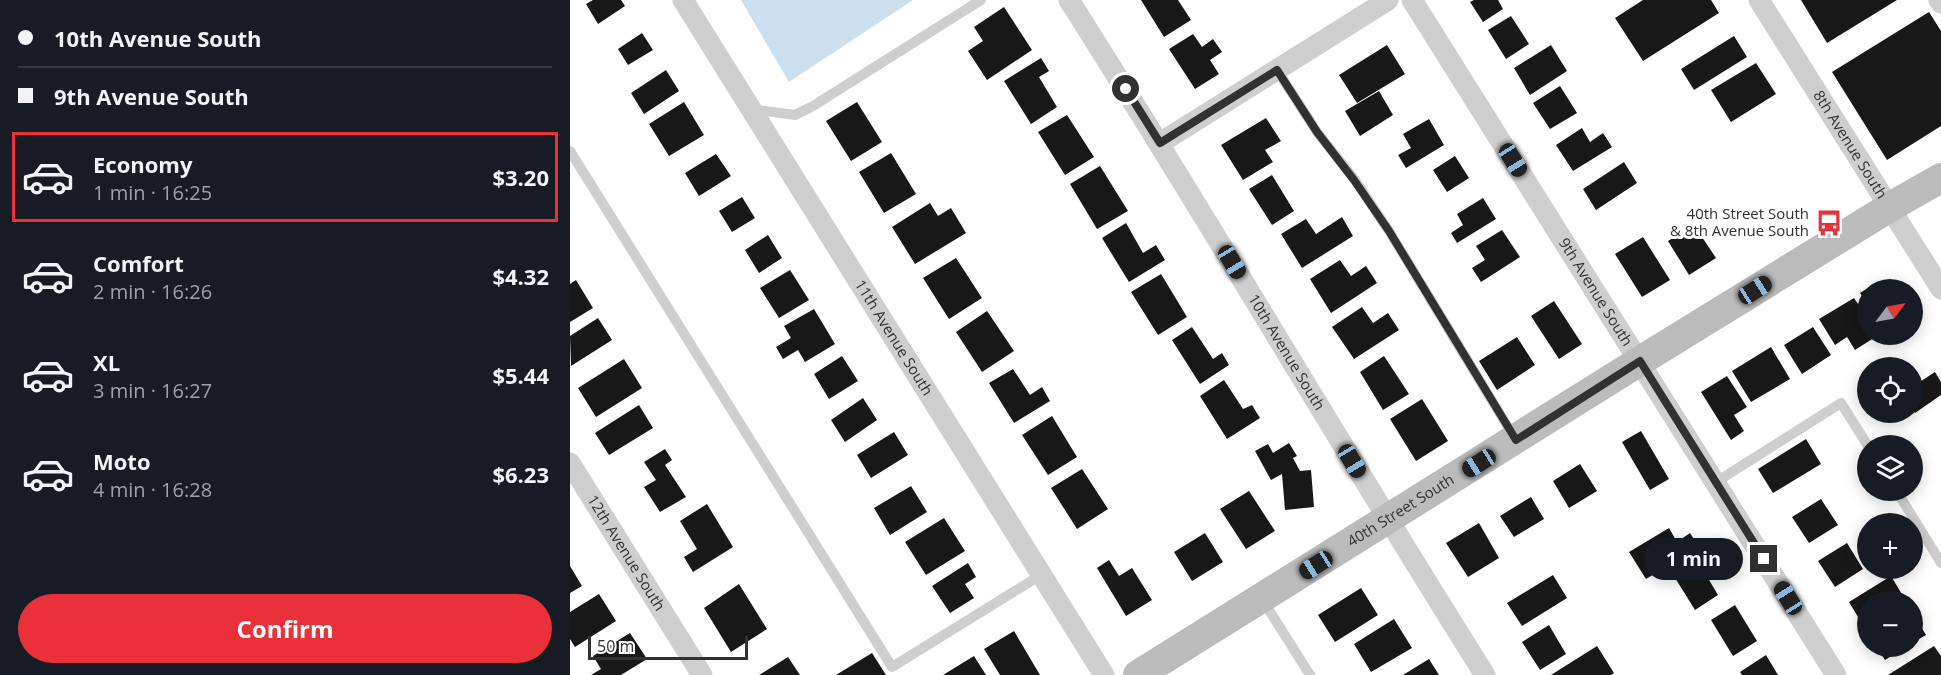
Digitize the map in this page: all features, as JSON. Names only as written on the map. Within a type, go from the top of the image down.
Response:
[{"type":"street","name":"11th Avenue South","points":[[682,0],[1104,675]]},
{"type":"street","name":"10th Avenue South","points":[[1068,0],[1160,143],[1388,521],[1485,675]]},
{"type":"street","points":[[1160,143],[1388,0]]},
{"type":"street","name":"9th Avenue South","points":[[1412,0],[1836,675]]},
{"type":"street","name":"8th Avenue South","points":[[1759,0],[1941,289]]},
{"type":"street","name":"40th Street South","points":[[1138,675],[1388,521],[1640,361],[1941,178]]},
{"type":"street","name":"12th Avenue South","points":[[570,463],[702,675]]},
{"type":"lane","points":[[751,109],[795,115],[813,106],[981,0]]},
{"type":"lane","points":[[1277,70],[1317,132],[1389,231],[1516,440]]},
{"type":"lane","points":[[570,151],[892,667],[1041,575]]},
{"type":"lane","points":[[1716,482],[1841,404],[1861,435]]},
{"type":"lane","points":[[1903,501],[1941,563]]},
{"type":"lane","points":[[1262,599],[1310,675]]},
{"type":"water","points":[[741,0],[913,0],[789,82]]},
{"type":"building","points":[[593,0],[621,0],[625,6],[598,24],[586,4]]},
{"type":"building","points":[[1141,0],[1178,0],[1191,20],[1164,37]]},
{"type":"building","points":[[1498,0],[1503,9],[1483,22],[1470,2]]},
{"type":"building","points":[[1643,0],[1711,0],[1719,13],[1643,61],[1615,18]]},
{"type":"building","points":[[1801,0],[1897,0],[1827,43]]},
{"type":"building","points":[[1004,7],[1032,50],[987,80],[968,51],[983,41],[974,27]]},
{"type":"building","points":[[1929,12],[1941,31],[1941,126],[1887,160],[1832,72]]},
{"type":"building","points":[[1511,16],[1529,44],[1506,59],[1488,30]]},
{"type":"building","points":[[642,33],[653,50],[628,65],[618,49]]},
{"type":"building","points":[[1193,34],[1202,47],[1213,39],[1222,52],[1210,60],[1219,74],[1195,89],[1169,49]]},
{"type":"building","points":[[1734,36],[1747,57],[1694,90],[1681,69]]},
{"type":"building","points":[[1387,45],[1405,74],[1357,103],[1339,75]]},
{"type":"building","points":[[1551,45],[1567,71],[1530,95],[1514,68]]},
{"type":"building","points":[[1041,58],[1049,71],[1039,77],[1057,107],[1031,124],[1004,81]]},
{"type":"building","points":[[1756,63],[1776,94],[1731,122],[1711,90]]},
{"type":"building","points":[[666,70],[679,91],[644,114],[631,93]]},
{"type":"building","points":[[1560,86],[1577,113],[1550,129],[1533,103]]},
{"type":"building","points":[[1379,91],[1393,115],[1360,136],[1345,111]]},
{"type":"building","points":[[684,102],[704,135],[669,156],[649,124]]},
{"type":"building","points":[[857,102],[882,142],[851,161],[826,121]]},
{"type":"building","points":[[1067,115],[1094,157],[1065,175],[1038,132]]},
{"type":"building","points":[[1266,118],[1281,141],[1265,150],[1273,162],[1243,180],[1221,145]]},
{"type":"building","points":[[1429,119],[1444,145],[1406,168],[1398,155],[1411,148],[1403,134]]},
{"type":"building","points":[[1582,128],[1590,142],[1603,133],[1612,147],[1573,171],[1556,145]]},
{"type":"building","points":[[891,153],[916,194],[884,213],[859,172]]},
{"type":"building","points":[[716,154],[731,176],[699,196],[685,173]]},
{"type":"building","points":[[1455,156],[1469,178],[1447,192],[1433,170]]},
{"type":"building","points":[[1624,162],[1637,183],[1596,210],[1583,189]]},
{"type":"building","points":[[1100,166],[1128,211],[1097,229],[1070,184]]},
{"type":"building","points":[[1272,175],[1294,211],[1272,225],[1249,189]]},
{"type":"building","points":[[742,197],[755,218],[732,232],[719,211]]},
{"type":"building","points":[[1483,198],[1496,219],[1457,243],[1451,233],[1463,225],[1457,214]]},
{"type":"building","points":[[930,203],[938,216],[951,208],[966,233],[915,264],[892,227]]},
{"type":"building","points":[[1342,217],[1353,236],[1302,268],[1281,234],[1306,219],[1316,234]]},
{"type":"building","points":[[1126,223],[1143,253],[1156,245],[1165,260],[1129,282],[1102,238]]},
{"type":"building","points":[[1694,225],[1716,258],[1689,275],[1668,241]]},
{"type":"building","points":[[1502,230],[1520,257],[1481,282],[1472,268],[1485,260],[1476,246]]},
{"type":"building","points":[[768,235],[782,258],[759,273],[745,250]]},
{"type":"building","points":[[1643,237],[1670,280],[1642,297],[1615,254]]},
{"type":"building","points":[[956,258],[982,298],[949,319],[923,278]]},
{"type":"building","points":[[1340,260],[1351,276],[1366,266],[1377,283],[1331,313],[1310,279]]},
{"type":"building","points":[[790,270],[809,300],[779,318],[760,288]]},
{"type":"building","points":[[1161,274],[1187,317],[1158,335],[1131,292]]},
{"type":"building","points":[[576,280],[593,308],[570,322],[570,284]]},
{"type":"building","points":[[1854,298],[1857,302],[1857,345],[1863,345],[1855,350],[1847,337],[1835,345],[1819,319]]},
{"type":"building","points":[[1554,301],[1582,344],[1559,359],[1531,316]]},
{"type":"building","points":[[1362,307],[1373,323],[1388,313],[1399,330],[1354,359],[1332,327]]},
{"type":"building","points":[[814,309],[835,344],[805,362],[798,350],[783,359],[776,347],[791,338],[784,326]]},
{"type":"building","points":[[987,311],[1014,351],[982,372],[956,332]]},
{"type":"building","points":[[598,318],[612,340],[571,366],[570,336]]},
{"type":"building","points":[[1192,327],[1213,359],[1222,353],[1229,365],[1200,384],[1172,340]]},
{"type":"building","points":[[1813,327],[1831,355],[1802,374],[1784,345]]},
{"type":"building","points":[[1517,337],[1535,365],[1497,390],[1479,361]]},
{"type":"building","points":[[1771,347],[1790,379],[1751,402],[1732,371]]},
{"type":"building","points":[[842,356],[858,381],[829,399],[814,374]]},
{"type":"building","points":[[1384,356],[1409,394],[1383,410],[1360,372]]},
{"type":"building","points":[[624,359],[642,388],[596,417],[578,388]]},
{"type":"building","points":[[1013,369],[1030,395],[1042,387],[1050,401],[1014,423],[989,383]]},
{"type":"building","points":[[1935,372],[1941,382],[1941,395],[1923,407],[1923,380]]},
{"type":"building","points":[[1727,376],[1747,407],[1734,415],[1744,431],[1731,440],[1701,392]]},
{"type":"building","points":[[1224,380],[1243,409],[1252,405],[1260,418],[1227,439],[1200,396]]},
{"type":"building","points":[[863,398],[877,420],[845,442],[831,420]]},
{"type":"building","points":[[1422,399],[1448,441],[1416,461],[1390,419]]},
{"type":"building","points":[[639,405],[653,428],[609,455],[595,433]]},
{"type":"building","points":[[1052,416],[1077,457],[1048,475],[1022,435]]},
{"type":"building","points":[[1641,431],[1669,479],[1650,490],[1622,442]]},
{"type":"building","points":[[894,432],[908,455],[871,478],[857,455]]},
{"type":"building","points":[[1806,439],[1821,464],[1773,493],[1758,469]]},
{"type":"building","points":[[1289,443],[1297,456],[1293,458],[1300,471],[1311,470],[1314,507],[1285,510],[1282,474],[1271,480],[1255,451],[1268,444],[1273,453]]},
{"type":"building","points":[[665,449],[672,460],[665,465],[686,497],[660,512],[644,487],[656,480],[644,462]]},
{"type":"building","points":[[1580,464],[1597,491],[1569,508],[1553,481]]},
{"type":"building","points":[[1082,469],[1108,509],[1077,529],[1051,488]]},
{"type":"building","points":[[911,486],[927,512],[890,535],[874,508]]},
{"type":"building","points":[[1249,491],[1275,531],[1246,549],[1220,509]]},
{"type":"building","points":[[1531,497],[1544,519],[1514,537],[1500,516]]},
{"type":"building","points":[[1821,499],[1838,525],[1809,543],[1792,517]]},
{"type":"building","points":[[707,504],[733,547],[693,572],[684,557],[697,549],[680,521]]},
{"type":"building","points":[[944,518],[965,551],[926,575],[905,542]]},
{"type":"building","points":[[1479,523],[1499,558],[1468,577],[1446,543]]},
{"type":"building","points":[[1669,528],[1677,542],[1690,533],[1699,547],[1646,579],[1629,552]]},
{"type":"building","points":[[1205,533],[1223,562],[1192,581],[1174,552]]},
{"type":"building","points":[[1847,543],[1857,559],[1857,573],[1835,587],[1818,561]]},
{"type":"building","points":[[1696,558],[1718,595],[1695,610],[1672,573]]},
{"type":"building","points":[[1109,560],[1119,576],[1132,568],[1152,600],[1126,616],[1097,568]]},
{"type":"building","points":[[968,563],[976,577],[965,584],[974,598],[950,613],[932,586]]},
{"type":"building","points":[[570,566],[582,586],[570,593]]},
{"type":"building","points":[[1553,575],[1567,598],[1522,626],[1507,603]]},
{"type":"building","points":[[1886,579],[1893,579],[1900,591],[1867,591]]},
{"type":"building","points":[[739,584],[767,629],[731,652],[704,608]]},
{"type":"building","points":[[1361,588],[1378,615],[1335,642],[1318,615]]},
{"type":"building","points":[[599,594],[616,621],[575,647],[570,639],[570,612]]},
{"type":"building","points":[[1857,597],[1857,615],[1849,602]]},
{"type":"building","points":[[1735,605],[1757,641],[1733,656],[1711,620]]},
{"type":"building","points":[[1394,619],[1412,648],[1371,672],[1354,644]]},
{"type":"building","points":[[1549,625],[1566,654],[1540,670],[1522,642]]},
{"type":"building","points":[[1014,631],[1040,675],[1000,675],[984,649]]},
{"type":"building","points":[[630,633],[647,659],[621,675],[591,675],[601,669],[593,656]]},
{"type":"building","points":[[1597,646],[1614,673],[1611,675],[1551,675]]},
{"type":"building","points":[[1934,646],[1941,656],[1941,675],[1888,675],[1917,657],[1923,657],[1923,653]]},
{"type":"building","points":[[872,653],[886,675],[836,675]]},
{"type":"building","points":[[1766,655],[1778,675],[1742,675],[1740,672]]},
{"type":"building","points":[[974,656],[986,675],[943,675]]},
{"type":"building","points":[[788,657],[800,675],[759,675]]},
{"type":"building","points":[[1429,659],[1439,675],[1403,675]]},
{"type":"place","name":"40th Street South & 8th Avenue South","points":[[1829,223]]},
{"type":"route","points":[[1126,89],[1160,143],[1277,70],[1317,132],[1389,231],[1516,440],[1640,361],[1764,559]]}]
